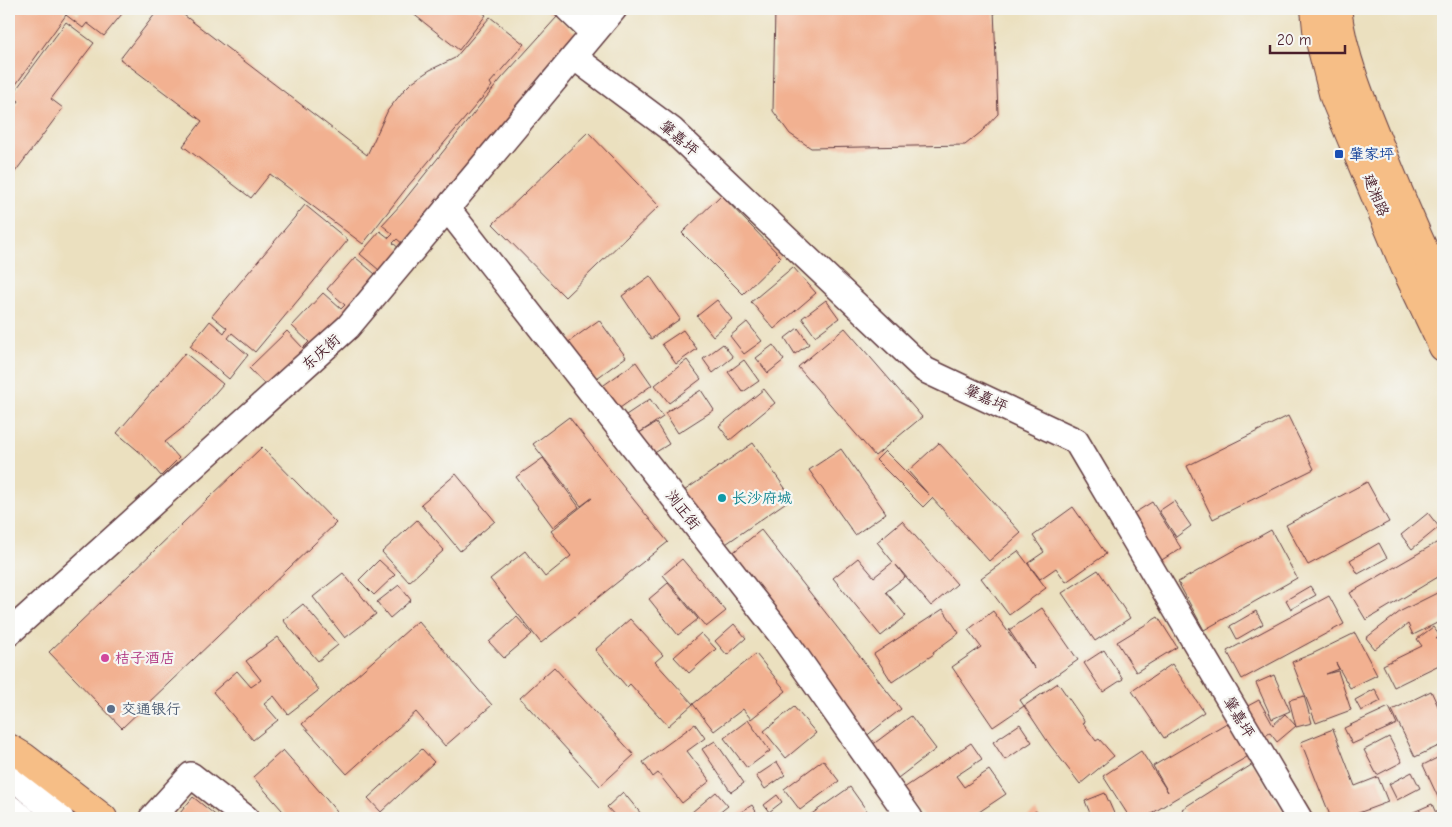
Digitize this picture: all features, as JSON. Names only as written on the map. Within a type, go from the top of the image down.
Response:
[{"type":"main road","name":"建湘路","points":[[1315,9],[1317,29],[1334,97],[1405,267],[1443,348]]},
{"type":"main road","name":"建湘路","points":[[1337,9],[1339,27],[1356,88],[1443,291]]},
{"type":"main road","points":[[9,748],[24,757],[103,818]]},
{"type":"street","points":[[568,9],[593,33]]},
{"type":"street","name":"东庆街","points":[[9,633],[348,327],[614,9]]},
{"type":"street","name":"肇嘉坪","points":[[574,57],[672,130],[926,370],[1076,440],[1299,818]]},
{"type":"street","name":"浏正街","points":[[446,208],[782,636],[910,818]]},
{"type":"street","points":[[9,774],[61,818]]},
{"type":"street","points":[[152,818],[191,775],[246,818]]},
{"type":"street","points":[[9,807],[23,818]]},
{"type":"building","points":[[11,9],[66,9],[64,13],[66,15],[9,94],[9,12]]},
{"type":"building","points":[[70,9],[78,15],[83,9],[126,9],[104,36],[87,23],[83,28],[66,15]]},
{"type":"building","points":[[159,9],[176,9],[367,155],[388,110],[404,90],[430,70],[455,58],[490,17],[524,44],[490,83],[492,86],[408,186],[363,244],[270,174],[251,198],[183,146],[202,121],[120,59]]},
{"type":"building","points":[[407,9],[478,9],[486,15],[459,50]]},
{"type":"building","points":[[545,9],[555,9],[550,14]]},
{"type":"building","points":[[775,9],[994,9],[998,114],[965,145],[811,148],[790,134],[773,111]]},
{"type":"building","points":[[557,17],[580,37],[404,245],[397,239],[393,243],[402,251],[350,310],[269,389],[249,368],[287,331],[303,348],[309,342],[292,326],[323,293],[341,309],[345,305],[327,289],[355,257],[375,274],[379,270],[360,254],[380,231],[389,238],[393,234],[382,225],[402,203],[501,79]]},
{"type":"building","points":[[66,22],[94,43],[51,99],[63,108],[9,180],[9,114],[19,101],[12,95]]},
{"type":"building","points":[[588,132],[659,206],[565,297],[493,224]]},
{"type":"building","points":[[721,195],[781,257],[743,294],[682,233]]},
{"type":"building","points":[[305,205],[348,240],[255,352],[232,333],[228,338],[248,355],[229,379],[190,346],[210,321],[224,333],[227,328],[212,316]]},
{"type":"building","points":[[793,267],[816,293],[774,329],[751,302]]},
{"type":"building","points":[[650,276],[680,319],[651,339],[622,296]]},
{"type":"building","points":[[717,300],[732,319],[713,336],[697,316]]},
{"type":"building","points":[[826,300],[839,318],[815,336],[802,318]]},
{"type":"building","points":[[599,320],[626,357],[590,383],[563,346]]},
{"type":"building","points":[[747,322],[762,341],[744,354],[730,336]]},
{"type":"building","points":[[798,328],[809,344],[795,354],[785,338]]},
{"type":"building","points":[[845,328],[922,417],[875,456],[798,367]]},
{"type":"building","points":[[683,330],[697,349],[676,364],[662,344]]},
{"type":"building","points":[[723,344],[733,357],[713,373],[703,359]]},
{"type":"building","points":[[773,345],[784,360],[768,373],[756,358]]},
{"type":"building","points":[[185,353],[223,384],[189,423],[165,442],[179,458],[161,476],[143,455],[117,433]]},
{"type":"building","points":[[687,360],[701,379],[669,403],[655,385]]},
{"type":"building","points":[[744,360],[759,381],[743,392],[728,372]]},
{"type":"building","points":[[636,362],[652,385],[613,413],[597,390]]},
{"type":"building","points":[[764,389],[775,403],[730,440],[719,426]]},
{"type":"building","points":[[701,390],[714,410],[678,433],[665,413]]},
{"type":"building","points":[[650,399],[663,417],[639,433],[656,423],[669,444],[648,457],[620,419]]},
{"type":"building","points":[[1288,416],[1314,469],[1213,519],[1187,466]]},
{"type":"building","points":[[569,417],[668,542],[541,643],[490,579],[525,551],[545,577],[571,556],[551,531],[592,498],[581,506],[533,444]]},
{"type":"building","points":[[753,443],[792,498],[720,548],[681,493]]},
{"type":"building","points":[[939,443],[1021,533],[989,561],[932,498],[923,507],[876,460],[885,451],[929,495],[908,471]]},
{"type":"building","points":[[262,447],[336,523],[122,728],[49,652]]},
{"type":"building","points":[[841,449],[886,513],[855,535],[809,470]]},
{"type":"building","points":[[543,458],[579,507],[553,527],[516,477]]},
{"type":"building","points":[[456,474],[495,521],[460,551],[421,504]]},
{"type":"building","points":[[1367,482],[1389,522],[1308,565],[1286,525]]},
{"type":"building","points":[[1174,501],[1191,526],[1176,537],[1159,511]]},
{"type":"building","points":[[1152,502],[1181,548],[1157,563],[1128,517]]},
{"type":"building","points":[[1073,507],[1106,554],[1066,582],[1056,568],[1040,579],[1028,563],[1044,552],[1033,536]]},
{"type":"building","points":[[1428,513],[1439,527],[1412,549],[1401,535]]},
{"type":"building","points":[[417,520],[444,550],[409,582],[382,552]]},
{"type":"building","points":[[902,521],[957,584],[931,606],[896,565],[905,577],[886,592],[906,616],[881,636],[833,578],[858,558],[874,577],[893,562],[877,542]]},
{"type":"building","points":[[761,530],[901,709],[865,737],[726,558]]},
{"type":"building","points":[[1271,530],[1297,578],[1204,630],[1178,582]]},
{"type":"building","points":[[1443,539],[1443,574],[1366,620],[1350,593]]},
{"type":"building","points":[[1379,543],[1387,558],[1358,574],[1350,560]]},
{"type":"building","points":[[1018,551],[1046,588],[1009,615],[981,578]]},
{"type":"building","points":[[682,559],[726,611],[706,627],[663,575]]},
{"type":"building","points":[[379,560],[395,575],[374,595],[359,580]]},
{"type":"building","points":[[1098,570],[1130,618],[1095,641],[1062,593]]},
{"type":"building","points":[[343,573],[376,614],[345,638],[313,597]]},
{"type":"building","points":[[668,583],[698,619],[678,635],[649,599]]},
{"type":"building","points":[[399,585],[411,600],[390,618],[377,602]]},
{"type":"building","points":[[1310,586],[1316,595],[1291,609],[1286,600]]},
{"type":"building","points":[[1443,590],[1443,620],[1413,635],[1408,624],[1375,649],[1366,638],[1401,611]]},
{"type":"building","points":[[1329,596],[1344,624],[1242,679],[1227,651]]},
{"type":"building","points":[[303,604],[338,645],[318,661],[283,620]]},
{"type":"building","points":[[1042,608],[1078,660],[1020,700],[1024,706],[993,727],[952,667],[981,647],[968,630],[993,611],[1035,669],[1009,630]]},
{"type":"building","points":[[943,609],[959,633],[933,652],[934,654],[892,682],[874,654]]},
{"type":"building","points":[[1256,611],[1263,624],[1237,639],[1230,626]]},
{"type":"building","points":[[517,617],[532,634],[504,658],[489,642]]},
{"type":"building","points":[[1158,617],[1177,647],[1136,672],[1117,642]]},
{"type":"building","points":[[630,619],[663,655],[655,662],[693,704],[668,726],[630,684],[627,687],[595,650]]},
{"type":"building","points":[[418,621],[492,705],[445,746],[416,712],[347,774],[302,724]]},
{"type":"building","points":[[734,624],[746,638],[727,655],[715,641]]},
{"type":"building","points":[[1433,627],[1440,636],[1436,639],[1443,636],[1443,663],[1394,687],[1383,665],[1422,646],[1417,639]]},
{"type":"building","points":[[701,633],[716,649],[689,673],[674,657]]},
{"type":"building","points":[[1355,633],[1377,675],[1350,688],[1336,663],[1339,669],[1326,674],[1338,671],[1351,710],[1316,723],[1292,662]]},
{"type":"building","points":[[278,637],[319,690],[288,714],[274,696],[264,704],[278,720],[253,740],[213,692],[237,671],[251,687],[261,680],[246,661]]},
{"type":"building","points":[[1104,650],[1123,679],[1103,692],[1084,663]]},
{"type":"building","points":[[756,654],[786,691],[751,719],[743,709],[714,731],[693,704]]},
{"type":"building","points":[[1172,664],[1204,712],[1164,738],[1132,691]]},
{"type":"building","points":[[554,667],[634,755],[600,786],[520,698]]},
{"type":"building","points":[[1274,675],[1290,711],[1272,719],[1256,683]]},
{"type":"building","points":[[1058,683],[1096,741],[1099,739],[1114,756],[1080,784],[1050,745],[1024,706]]},
{"type":"building","points":[[1375,689],[1381,701],[1361,711],[1355,700]]},
{"type":"building","points":[[1431,691],[1443,717],[1443,744],[1415,757],[1392,710]]},
{"type":"building","points":[[1304,696],[1312,723],[1296,727],[1289,700]]},
{"type":"building","points":[[1259,700],[1273,725],[1285,714],[1296,726],[1277,742],[1270,733],[1260,738],[1244,708]]},
{"type":"building","points":[[794,707],[816,733],[786,758],[764,731]]},
{"type":"building","points":[[1389,707],[1397,724],[1352,744],[1344,728]]},
{"type":"building","points":[[911,716],[936,749],[894,781],[868,748]]},
{"type":"building","points":[[748,720],[770,751],[747,768],[724,738]]},
{"type":"building","points":[[1232,720],[1252,754],[1145,818],[1130,818],[1103,776],[1141,751],[1168,792],[1153,766]]},
{"type":"building","points":[[695,724],[705,738],[687,751],[710,781],[682,803],[658,773],[653,777],[643,762]]},
{"type":"building","points":[[1020,724],[1032,742],[1005,760],[993,742]]},
{"type":"building","points":[[1333,729],[1355,786],[1378,777],[1388,802],[1345,818],[1331,818],[1301,742]]},
{"type":"building","points":[[1389,737],[1402,762],[1377,775],[1364,750]]},
{"type":"building","points":[[715,741],[744,783],[731,792],[702,749]]},
{"type":"building","points":[[971,743],[982,759],[956,776],[964,787],[989,770],[1006,794],[970,818],[924,818],[904,788]]},
{"type":"building","points":[[422,749],[434,762],[381,812],[368,798]]},
{"type":"building","points":[[283,750],[342,818],[289,818],[253,777]]},
{"type":"building","points":[[1443,755],[1443,808],[1423,765]]},
{"type":"building","points":[[823,760],[839,781],[800,810],[784,789]]},
{"type":"building","points":[[777,762],[785,775],[765,789],[756,776]]},
{"type":"building","points":[[1253,764],[1284,813],[1276,818],[1188,818],[1182,809]]},
{"type":"building","points":[[1412,772],[1420,788],[1397,800],[1389,784]]},
{"type":"building","points":[[850,787],[872,818],[806,818]]},
{"type":"building","points":[[623,792],[642,815],[639,818],[617,818],[607,807]]},
{"type":"building","points":[[716,792],[728,806],[713,818],[697,818],[692,812]]},
{"type":"building","points":[[1105,793],[1116,818],[1092,818],[1085,801]]},
{"type":"building","points":[[777,795],[782,802],[769,812],[764,805]]},
{"type":"building","points":[[193,797],[219,818],[176,818]]},
{"type":"building","points":[[1432,804],[1438,818],[1400,818]]},
{"type":"building","points":[[752,805],[760,818],[733,817]]},
{"type":"building","points":[[1036,811],[1040,818],[1025,818]]},
{"type":"place","name":"肇家坪","points":[[1339,154]]},
{"type":"place","name":"长沙府城","points":[[722,498]]},
{"type":"place","name":"桔子酒店","points":[[105,658]]},
{"type":"place","name":"交通银行","points":[[111,709]]}]
